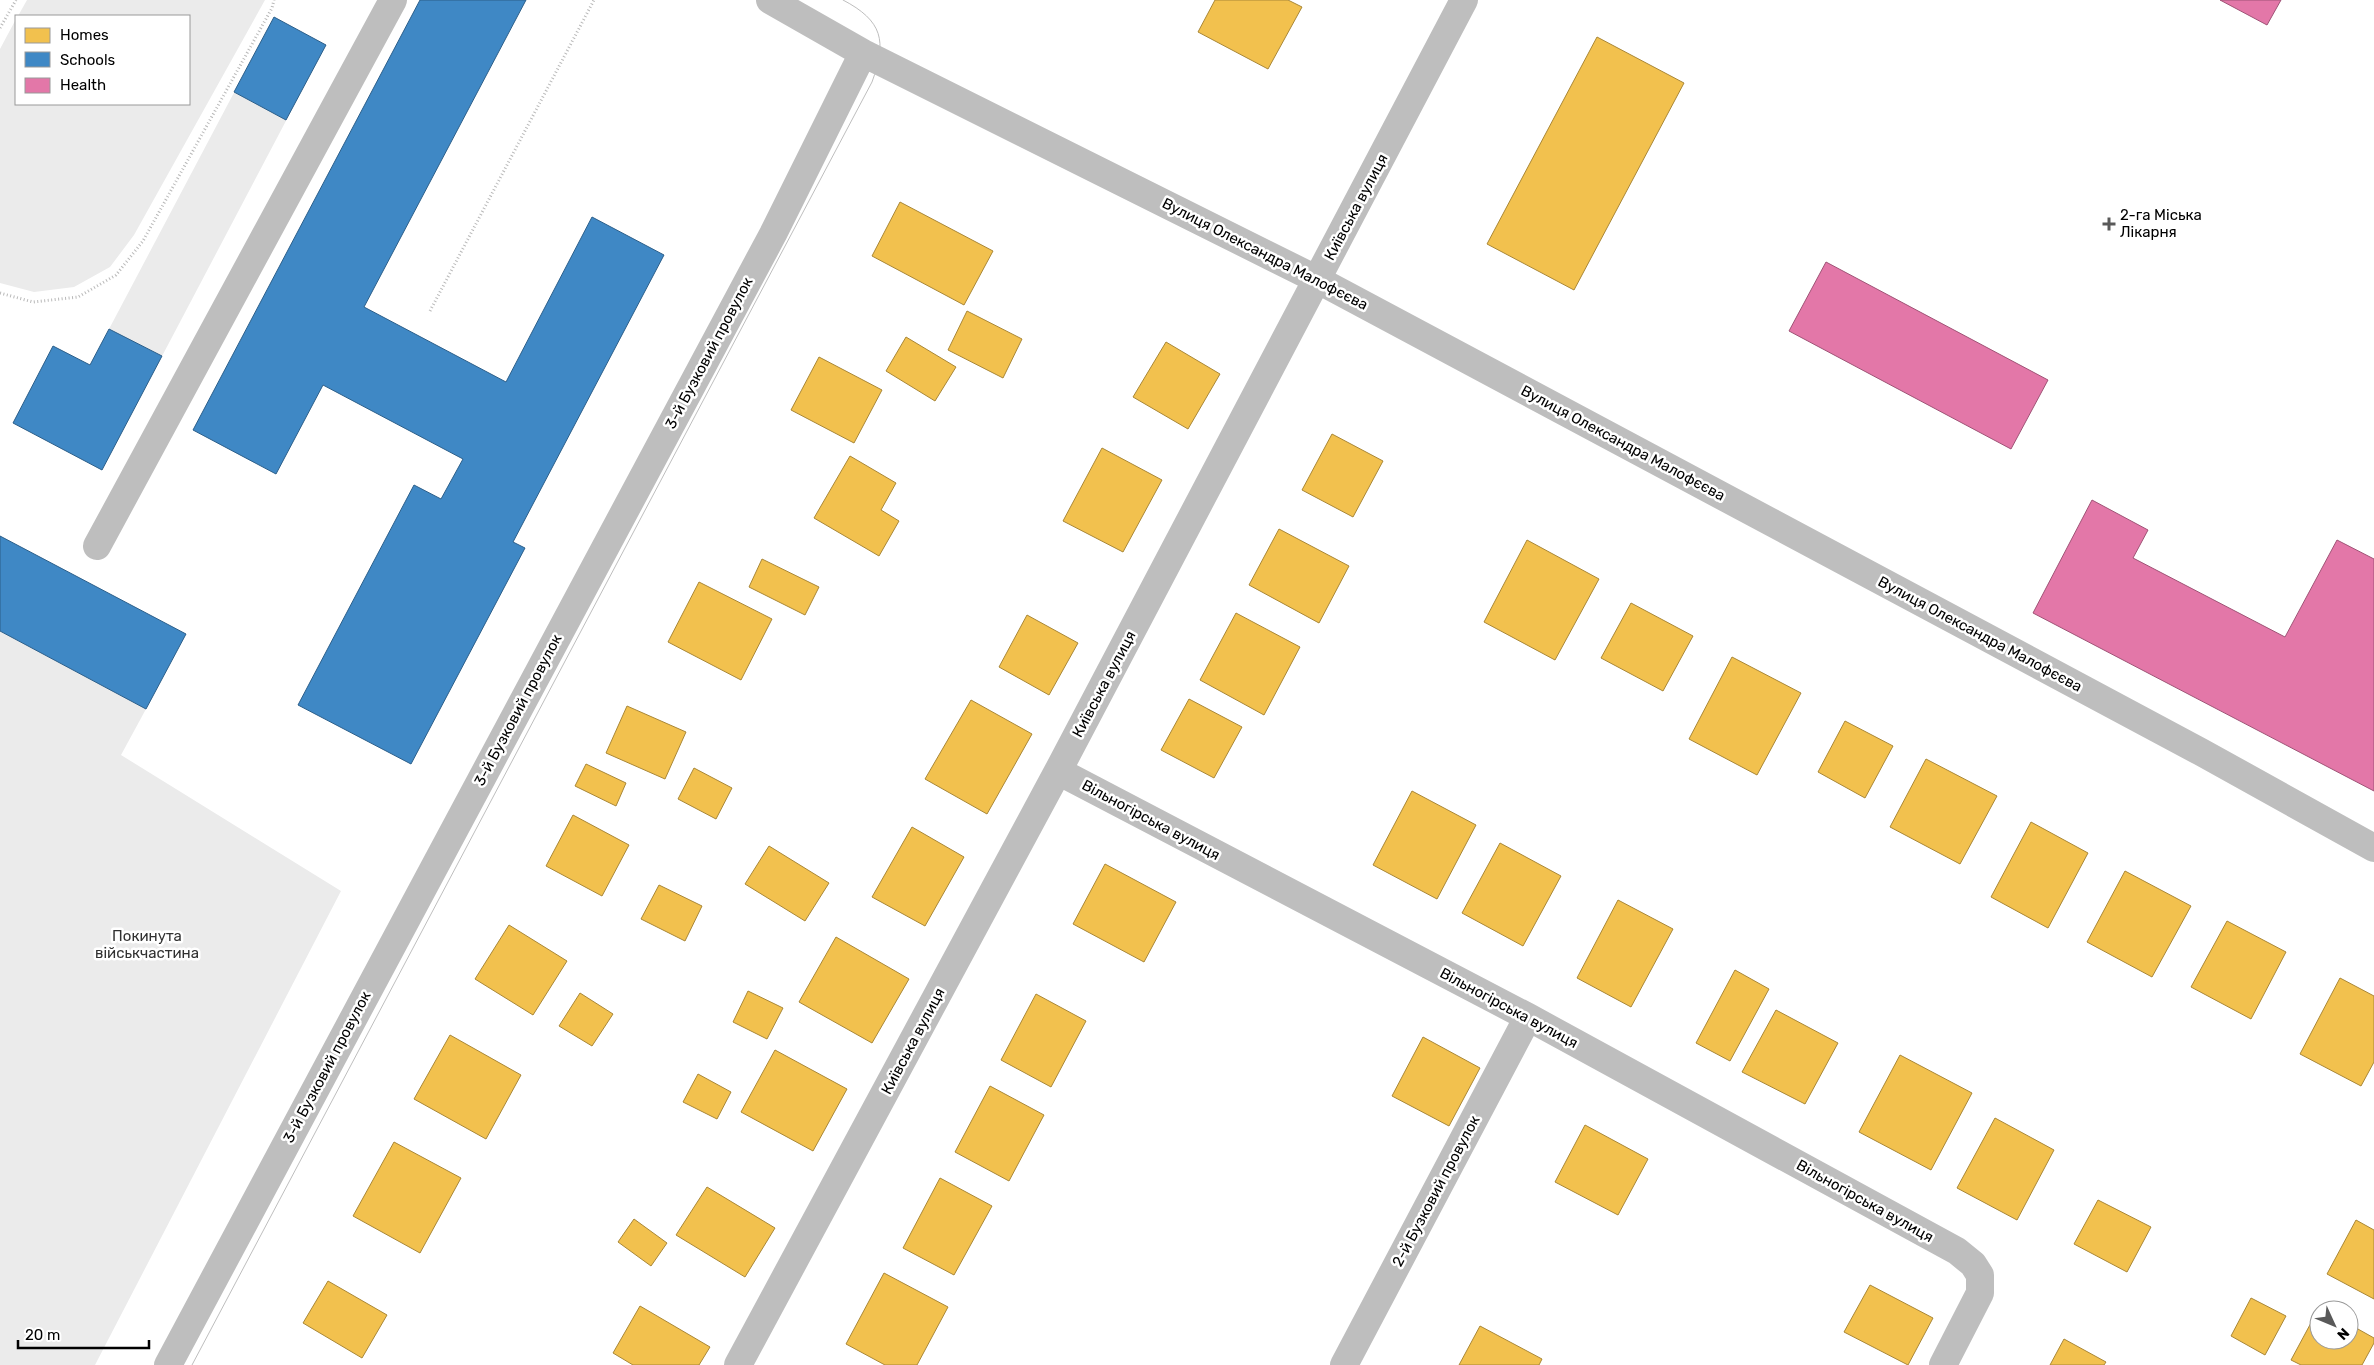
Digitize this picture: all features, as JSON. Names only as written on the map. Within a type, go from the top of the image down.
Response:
[{"type":"street","points":[[98,546],[393,0]]},
{"type":"street","points":[[770,0],[864,53]]},
{"type":"street","name":"Київська вулиця","points":[[738,1365],[1058,771],[1464,0]]},
{"type":"street","name":"Вулиця Олександра Малофєєва","points":[[864,53],[1318,280],[2175,738],[2374,848]]},
{"type":"street","name":"3-й Бузковий провулок","points":[[168,1365],[773,234],[864,53]]},
{"type":"street","name":"Вільногірська вулиця","points":[[1058,771],[1528,1017],[1957,1251],[1973,1264],[1980,1275],[1980,1293],[1943,1365]]},
{"type":"street","name":"2-й Бузковий провулок","points":[[1344,1365],[1528,1017]]},
{"type":"path","points":[[0,28],[16,0]]},
{"type":"path","points":[[0,293],[33,302],[78,297],[116,275],[143,241],[272,8],[274,0]]},
{"type":"path","points":[[430,311],[594,0]]},
{"type":"green space","points":[[27,0],[265,0],[134,235],[110,267],[74,287],[34,292],[0,283],[0,49],[15,21],[15,105],[190,105],[190,15],[19,15]]},
{"type":"green space","points":[[274,17],[326,45],[102,470],[13,423],[53,346],[90,365]]},
{"type":"green space","name":"Покинута військчастина","points":[[0,631],[146,709],[121,755],[341,891],[95,1365],[0,1365]]},
{"type":"building: Homes","points":[[1215,0],[1288,0],[1302,7],[1268,69],[1198,32]]},
{"type":"building: Homes","points":[[1597,37],[1684,83],[1574,290],[1487,244]]},
{"type":"building: Homes","points":[[900,202],[993,251],[964,305],[872,256]]},
{"type":"building: Homes","points":[[967,311],[1022,339],[1003,378],[948,350]]},
{"type":"building: Homes","points":[[906,337],[956,367],[935,401],[886,371]]},
{"type":"building: Homes","points":[[1166,342],[1220,374],[1188,429],[1133,397]]},
{"type":"building: Homes","points":[[819,357],[882,390],[854,443],[791,410]]},
{"type":"building: Homes","points":[[1332,434],[1383,461],[1353,517],[1302,490]]},
{"type":"building: Homes","points":[[1102,448],[1162,480],[1123,552],[1063,521]]},
{"type":"building: Homes","points":[[850,456],[896,483],[881,510],[899,521],[879,556],[814,518]]},
{"type":"building: Homes","points":[[1279,529],[1349,566],[1319,623],[1249,585]]},
{"type":"building: Homes","points":[[1527,540],[1599,579],[1555,660],[1484,622]]},
{"type":"building: Homes","points":[[762,559],[819,587],[805,615],[749,587]]},
{"type":"building: Homes","points":[[699,582],[772,619],[741,680],[668,642]]},
{"type":"building: Homes","points":[[1631,603],[1693,636],[1663,691],[1601,658]]},
{"type":"building: Homes","points":[[1236,613],[1300,647],[1264,715],[1200,680]]},
{"type":"building: Homes","points":[[1027,615],[1078,643],[1049,695],[999,667]]},
{"type":"building: Homes","points":[[1732,657],[1801,693],[1757,775],[1689,739]]},
{"type":"building: Homes","points":[[1189,699],[1242,727],[1214,778],[1161,750]]},
{"type":"building: Homes","points":[[971,700],[1032,734],[987,814],[925,779]]},
{"type":"building: Homes","points":[[627,706],[686,732],[665,779],[606,753]]},
{"type":"building: Homes","points":[[1845,721],[1893,746],[1865,798],[1818,772]]},
{"type":"building: Homes","points":[[1926,759],[1997,796],[1960,864],[1890,827]]},
{"type":"building: Homes","points":[[586,764],[626,783],[616,806],[575,786]]},
{"type":"building: Homes","points":[[694,768],[732,788],[716,819],[678,799]]},
{"type":"building: Homes","points":[[1412,791],[1476,825],[1437,899],[1373,865]]},
{"type":"building: Homes","points":[[573,815],[629,845],[602,896],[546,866]]},
{"type":"building: Homes","points":[[2031,822],[2088,853],[2048,928],[1991,897]]},
{"type":"building: Homes","points":[[912,827],[964,857],[925,926],[872,897]]},
{"type":"building: Homes","points":[[1500,843],[1561,876],[1523,946],[1462,913]]},
{"type":"building: Homes","points":[[769,846],[829,883],[805,921],[745,884]]},
{"type":"building: Homes","points":[[1105,864],[1176,902],[1144,962],[1073,924]]},
{"type":"building: Homes","points":[[2125,871],[2191,906],[2152,977],[2087,942]]},
{"type":"building: Homes","points":[[659,885],[702,906],[685,941],[641,919]]},
{"type":"building: Homes","points":[[1618,900],[1673,929],[1631,1007],[1577,978]]},
{"type":"building: Homes","points":[[2227,921],[2286,952],[2251,1019],[2191,987]]},
{"type":"building: Homes","points":[[509,925],[567,961],[533,1015],[475,979]]},
{"type":"building: Homes","points":[[836,937],[909,979],[872,1043],[799,1002]]},
{"type":"building: Homes","points":[[1735,970],[1769,989],[1730,1061],[1696,1043]]},
{"type":"building: Homes","points":[[2340,978],[2374,996],[2374,1062],[2361,1086],[2300,1054]]},
{"type":"building: Homes","points":[[748,991],[783,1008],[767,1039],[733,1022]]},
{"type":"building: Homes","points":[[580,993],[613,1014],[592,1046],[559,1026]]},
{"type":"building: Homes","points":[[1036,994],[1086,1021],[1051,1087],[1001,1060]]},
{"type":"building: Homes","points":[[1776,1010],[1838,1043],[1805,1104],[1742,1072]]},
{"type":"building: Homes","points":[[450,1035],[521,1075],[486,1139],[414,1099]]},
{"type":"building: Homes","points":[[1423,1037],[1480,1068],[1449,1126],[1392,1096]]},
{"type":"building: Homes","points":[[775,1050],[847,1089],[813,1151],[741,1112]]},
{"type":"building: Homes","points":[[1900,1055],[1972,1093],[1931,1170],[1859,1132]]},
{"type":"building: Homes","points":[[698,1074],[731,1092],[717,1119],[683,1102]]},
{"type":"building: Homes","points":[[990,1086],[1044,1115],[1009,1181],[955,1152]]},
{"type":"building: Homes","points":[[1995,1118],[2054,1150],[2017,1220],[1957,1188]]},
{"type":"building: Homes","points":[[1585,1125],[1648,1159],[1618,1215],[1555,1182]]},
{"type":"building: Homes","points":[[394,1142],[461,1178],[420,1253],[353,1216]]},
{"type":"building: Homes","points":[[940,1178],[992,1206],[954,1275],[903,1248]]},
{"type":"building: Homes","points":[[707,1187],[775,1228],[745,1277],[676,1235]]},
{"type":"building: Homes","points":[[2098,1200],[2151,1227],[2127,1272],[2074,1244]]},
{"type":"building: Homes","points":[[634,1219],[667,1243],[651,1266],[618,1242]]},
{"type":"building: Homes","points":[[2356,1220],[2374,1230],[2374,1299],[2327,1274]]},
{"type":"building: Homes","points":[[884,1273],[948,1307],[917,1365],[885,1365],[846,1344]]},
{"type":"building: Homes","points":[[328,1281],[387,1315],[362,1358],[303,1323]]},
{"type":"building: Homes","points":[[1870,1285],[1933,1318],[1908,1365],[1844,1332]]},
{"type":"building: Homes","points":[[2251,1298],[2286,1316],[2265,1355],[2231,1336]]},
{"type":"building: Homes","points":[[640,1306],[710,1347],[699,1365],[633,1365],[613,1353]]},
{"type":"building: Homes","points":[[1480,1326],[1542,1359],[1539,1365],[1459,1365]]},
{"type":"building: Homes","points":[[2309,1327],[2309,1350],[2359,1350],[2359,1330],[2374,1338],[2374,1343],[2362,1365],[2301,1365],[2291,1360]]},
{"type":"building: Homes","points":[[2064,1339],[2106,1362],[2104,1365],[2050,1365]]},
{"type":"building: Schools","points":[[420,0],[526,0],[364,307],[506,382],[592,217],[664,255],[513,542],[525,548],[411,764],[298,705],[414,485],[441,499],[463,459],[323,385],[276,474],[193,430]]},
{"type":"building: Schools","points":[[274,17],[326,45],[286,120],[234,92]]},
{"type":"building: Schools","points":[[109,329],[162,356],[102,470],[13,423],[53,346],[90,365]]},
{"type":"building: Schools","points":[[0,536],[186,634],[146,709],[0,631]]},
{"type":"building: Health","points":[[2220,0],[2281,0],[2267,25]]},
{"type":"building: Health","points":[[1826,262],[2048,380],[2011,449],[1789,331]]},
{"type":"building: Health","points":[[2092,500],[2148,530],[2133,558],[2285,637],[2337,540],[2374,559],[2374,791],[2033,613]]},
{"type":"tram line","points":[[192,1365],[872,82],[879,55],[880,44],[878,34],[874,24],[867,16],[843,0]]},
{"type":"place","name":"2-га Міська Лікарня","points":[[2109,224]]}]
